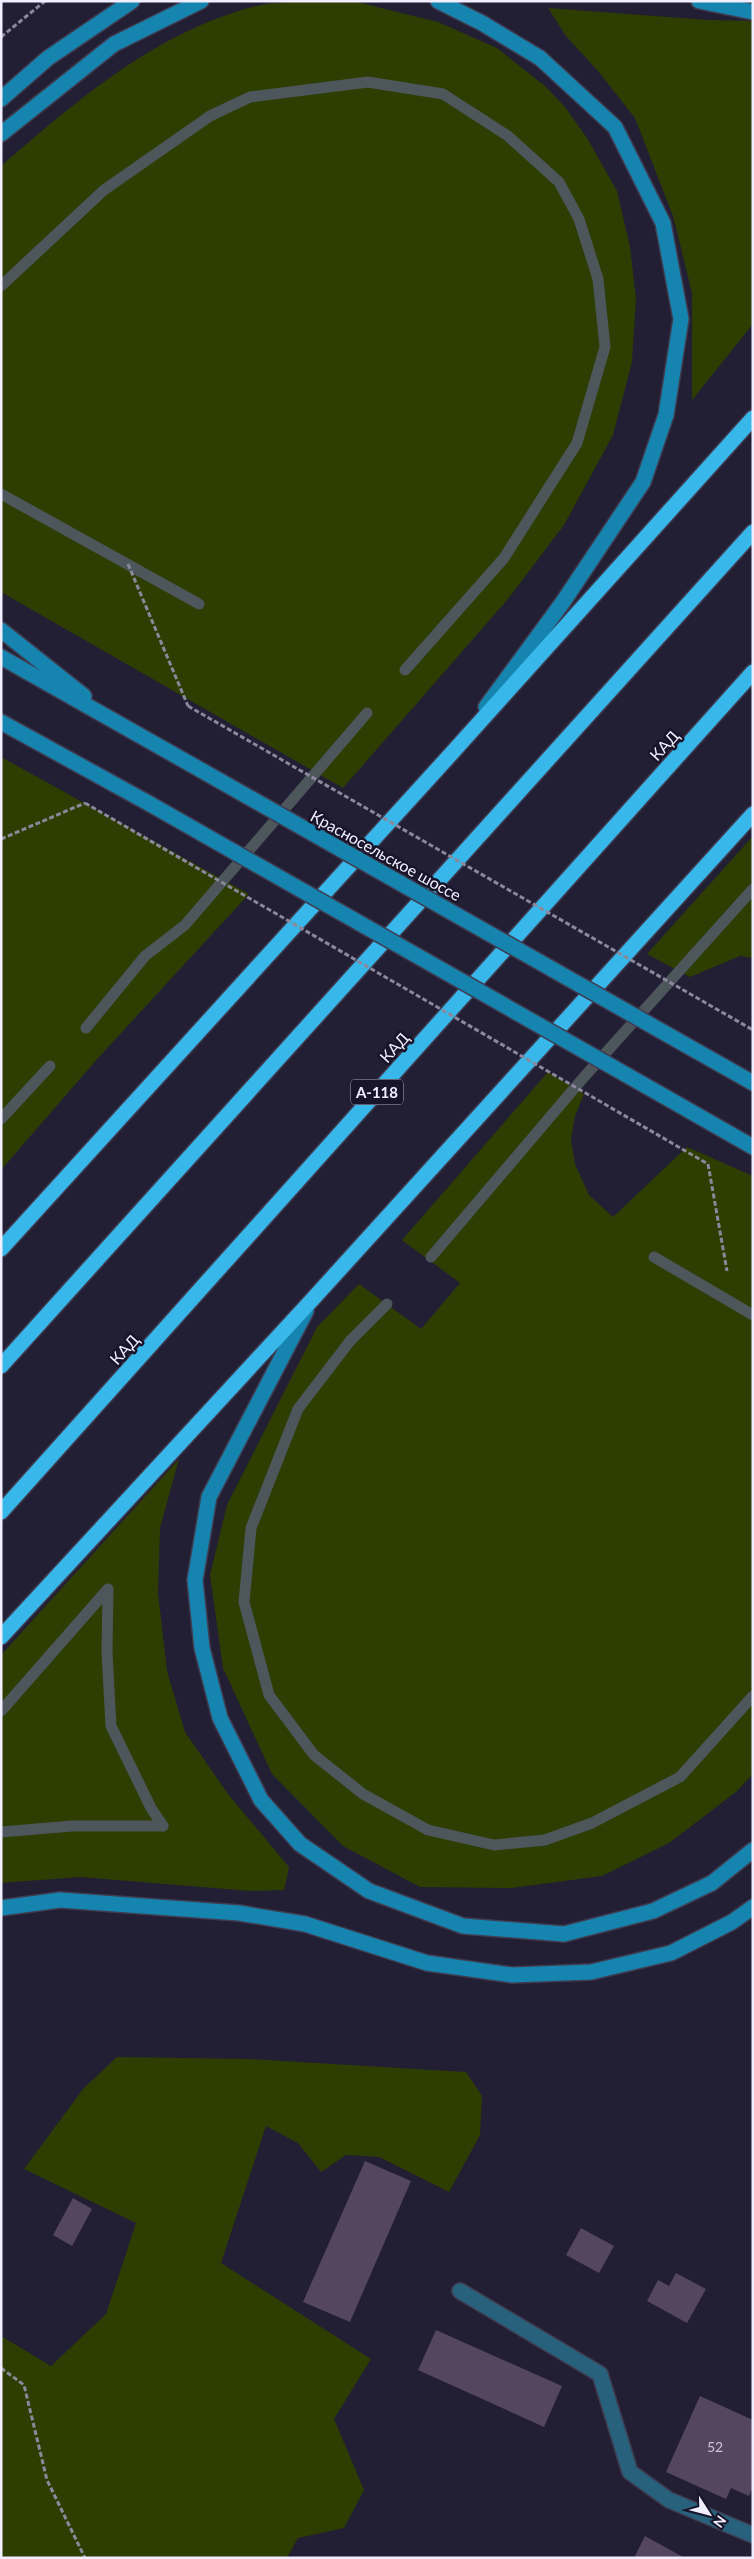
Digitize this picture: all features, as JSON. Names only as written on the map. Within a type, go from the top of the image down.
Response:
[{"type":"highway","points":[[1,1249],[451,754],[753,418]]},
{"type":"highway","points":[[1,1366],[753,532]]},
{"type":"highway","name":"КАД","points":[[1,1512],[753,672]]},
{"type":"highway","points":[[1,1637],[311,1301],[753,814]]},
{"type":"main road","points":[[1,99],[48,58],[132,1]]},
{"type":"main road","points":[[1,134],[114,44],[201,1]]},
{"type":"main road","points":[[438,1],[482,23],[540,58],[615,126],[663,224],[681,319],[666,415],[643,482],[563,602],[451,754]]},
{"type":"main road","points":[[699,1],[753,12]]},
{"type":"main road","points":[[1,630],[122,726]]},
{"type":"main road","name":"Красносельское шоссе","points":[[1,657],[753,1083]]},
{"type":"main road","points":[[1,722],[150,804],[753,1147]]},
{"type":"main road","points":[[1,727],[40,744]]},
{"type":"main road","points":[[311,1301],[210,1497],[195,1580],[202,1648],[220,1718],[261,1800],[300,1844],[369,1891],[464,1926],[564,1934],[653,1911],[712,1882],[753,1850]]},
{"type":"main road","points":[[1,1908],[60,1900],[239,1912],[305,1924],[427,1963],[512,1975],[591,1972],[671,1953],[732,1922],[753,1907]]},
{"type":"lane","points":[[460,2291],[600,2374],[630,2472],[669,2500],[753,2535]]},
{"type":"path","points":[[1,37],[45,1]]},
{"type":"path","points":[[128,564],[188,706],[753,1030]]},
{"type":"path","points":[[1,839],[85,803],[708,1164],[727,1271]]},
{"type":"path","points":[[1,2368],[24,2385],[47,2480],[85,2558]]},
{"type":"green space","points":[[305,1],[353,1],[438,22],[497,48],[545,86],[565,107],[587,138],[617,191],[630,247],[636,299],[632,362],[613,435],[564,525],[508,599],[343,788],[1,592],[1,166],[89,93],[151,51],[184,33],[219,18],[256,6]]},
{"type":"green space","points":[[548,8],[708,20],[753,21],[753,324],[692,400],[692,293],[673,216],[635,118],[598,71],[566,36]]},
{"type":"green space","points":[[1,757],[249,894],[99,1057],[1,1170]]},
{"type":"green space","points":[[753,836],[753,958],[740,956],[690,977],[647,954]]},
{"type":"green space","points":[[548,1072],[584,1094],[575,1116],[571,1139],[575,1164],[589,1195],[613,1217],[687,1147],[753,1176],[753,1774],[736,1792],[669,1843],[602,1876],[511,1888],[420,1887],[343,1846],[272,1774],[223,1668],[210,1575],[227,1505],[317,1327],[359,1284],[421,1329],[460,1283],[402,1240]]},
{"type":"green space","points":[[179,1459],[160,1528],[158,1593],[167,1671],[185,1732],[228,1794],[289,1867],[284,1890],[251,1891],[80,1877],[1,1883],[1,1655]]},
{"type":"green space","points":[[117,2057],[249,2059],[466,2072],[482,2096],[480,2135],[449,2192],[379,2157],[346,2155],[321,2172],[298,2143],[266,2126],[221,2263],[371,2359],[334,2419],[364,2490],[344,2528],[298,2538],[287,2558],[1,2558],[1,2336],[51,2366],[106,2314],[136,2223],[24,2169],[83,2089]]},
{"type":"building","points":[[365,2161],[411,2181],[350,2322],[303,2302]]},
{"type":"building","points":[[73,2198],[92,2209],[72,2246],[53,2235]]},
{"type":"building","points":[[581,2228],[614,2246],[599,2273],[566,2255]]},
{"type":"building","points":[[676,2273],[706,2289],[687,2323],[647,2301],[658,2280],[669,2286]]},
{"type":"building","points":[[436,2330],[562,2386],[544,2427],[418,2370]]},
{"type":"building","points":[[700,2396],[753,2420],[753,2487],[749,2496],[731,2488],[726,2499],[666,2472]]},
{"type":"building","points":[[645,2536],[685,2558],[634,2558]]},
{"type":"waterway","points":[[1,286],[104,190],[210,116],[250,97],[368,82],[443,94],[508,136],[559,182],[579,219],[598,279],[605,347],[577,443],[504,558],[405,670]]},
{"type":"waterway","points":[[1,494],[199,604]]},
{"type":"waterway","points":[[86,1028],[145,956],[185,925],[367,713]]},
{"type":"waterway","points":[[431,1257],[584,1077],[753,889]]},
{"type":"waterway","points":[[1,1119],[50,1066]]},
{"type":"waterway","points":[[654,1257],[753,1315]]},
{"type":"waterway","points":[[387,1304],[350,1341],[298,1409],[251,1528],[244,1602],[269,1695],[314,1755],[363,1794],[428,1830],[494,1845],[545,1840],[592,1823],[680,1777],[753,1696]]},
{"type":"waterway","points":[[1,1711],[108,1589],[107,1653],[111,1726],[151,1808],[163,1826]]},
{"type":"waterway","points":[[1,1832],[72,1826],[163,1826]]}]
